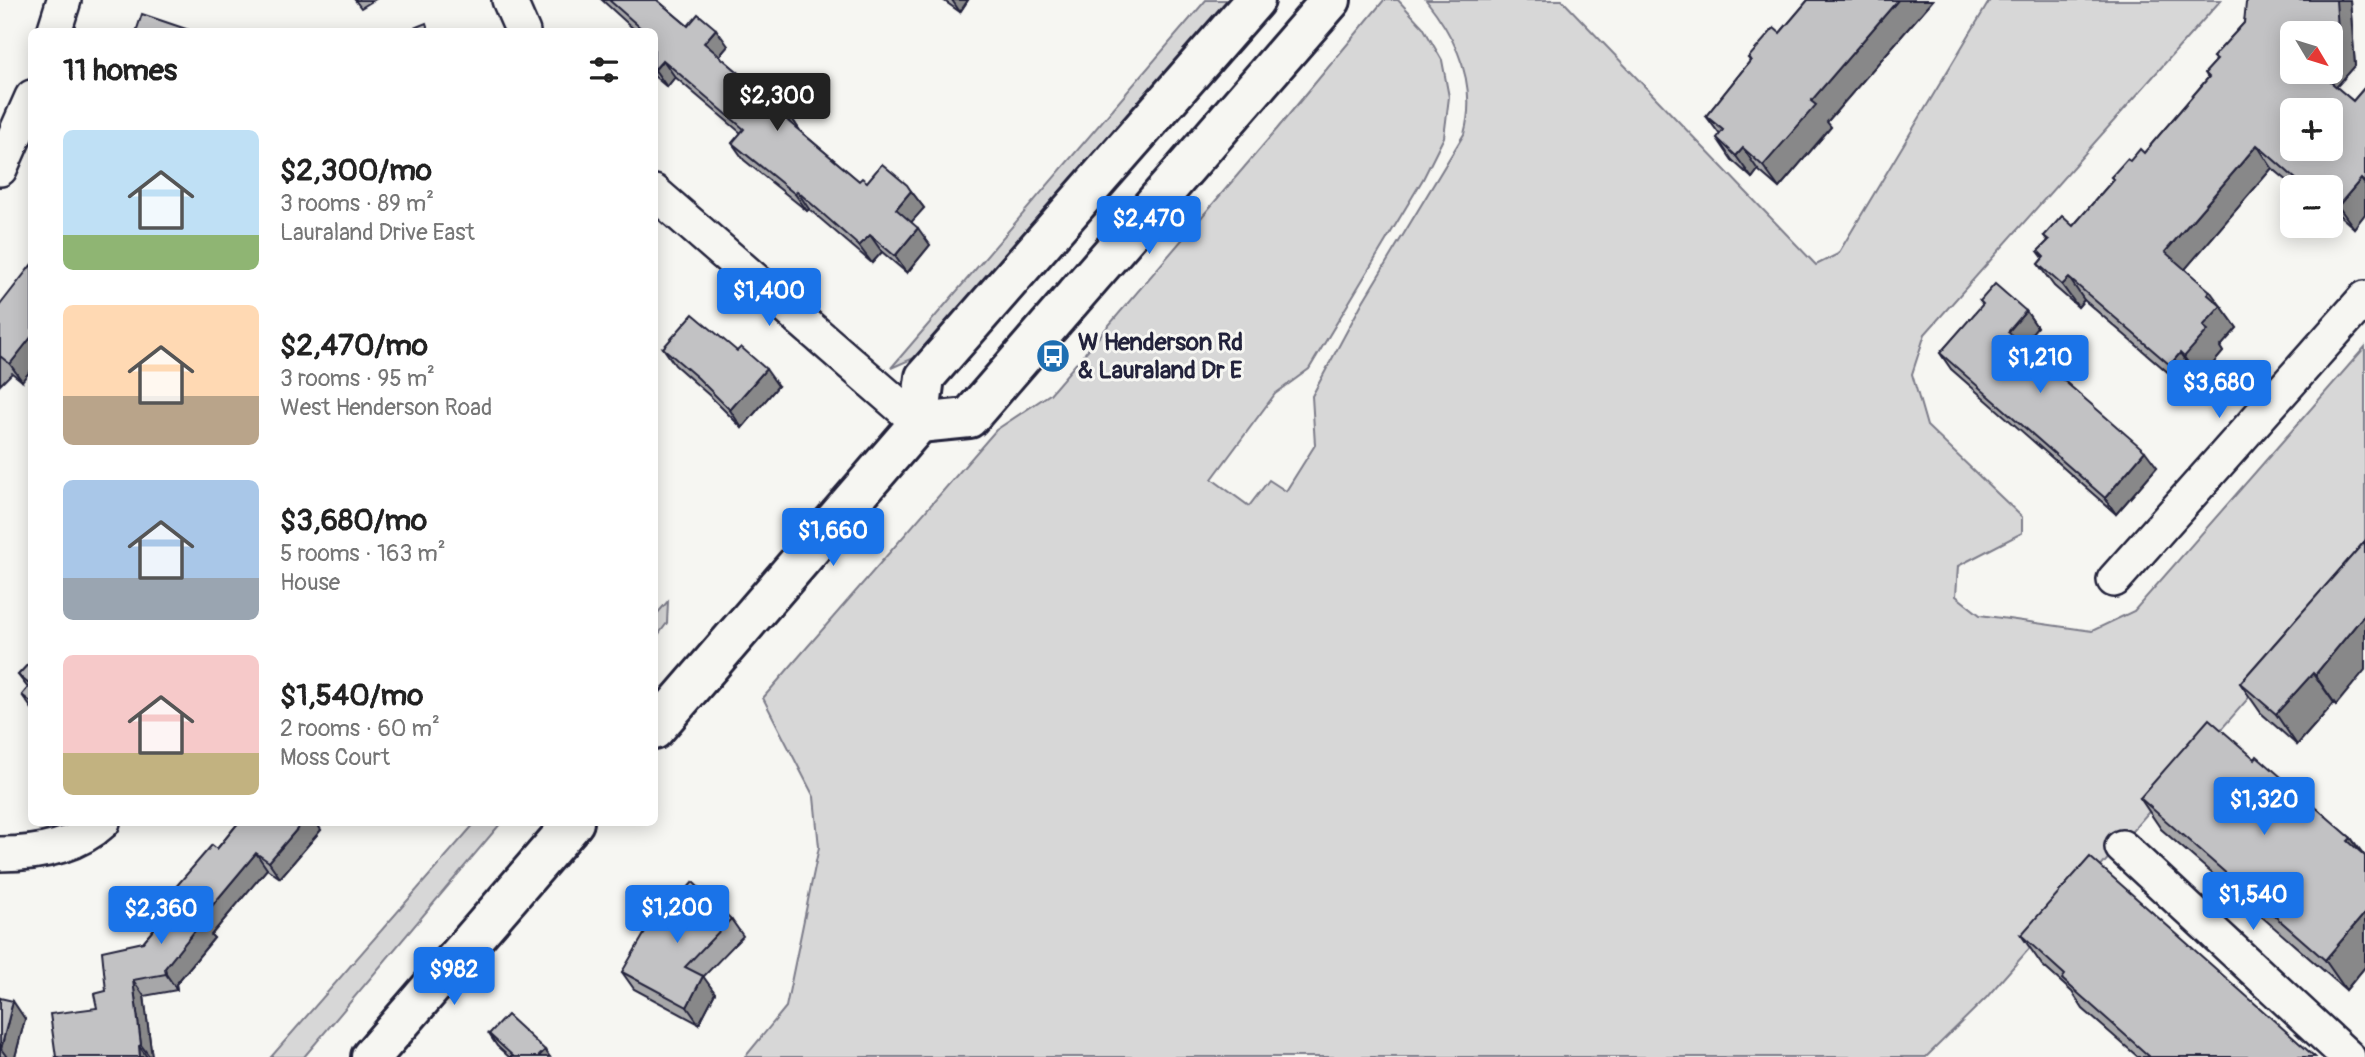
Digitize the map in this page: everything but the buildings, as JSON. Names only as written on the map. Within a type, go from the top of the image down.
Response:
[{"type":"main road","points":[[658,725],[919,423],[925,377],[1255,0]]},
{"type":"main road","points":[[919,423],[968,418],[1331,0]]},
{"type":"main road","points":[[371,1057],[572,826]]},
{"type":"street","points":[[55,28],[64,0]]},
{"type":"street","points":[[509,0],[521,28]]},
{"type":"street","points":[[0,169],[28,106]]},
{"type":"street","points":[[658,199],[919,423]]},
{"type":"street","points":[[2114,580],[2365,298]]},
{"type":"street","points":[[13,854],[65,844],[99,826]]},
{"type":"street","points":[[2122,847],[2348,1057]]},
{"type":"shaded area","points":[[1206,0],[1227,0],[914,358],[891,368]]},
{"type":"shaded area","points":[[1384,0],[1398,0],[1423,27],[1442,60],[1449,97],[1444,137],[1423,179],[1309,369],[1275,394],[1212,479],[1249,506],[1269,480],[1286,491],[1315,445],[1312,396],[1362,303],[1464,134],[1468,97],[1462,63],[1447,30],[1426,0],[1562,0],[1816,265],[1838,254],[1990,0],[2221,0],[1925,334],[1912,374],[1927,426],[2022,517],[2022,533],[1958,566],[1956,596],[1980,615],[2092,631],[2134,611],[2365,347],[2365,565],[1986,998],[1926,1057],[745,1057],[786,1007],[819,847],[814,797],[763,698],[996,430],[1050,394]]},
{"type":"shaded area","points":[[668,601],[667,623],[658,635],[658,613]]},
{"type":"shaded area","points":[[472,826],[498,826],[304,1057],[271,1057]]},
{"type":"place","name":"W Henderson Rd & Lauraland Dr E","points":[[1053,356]]}]
